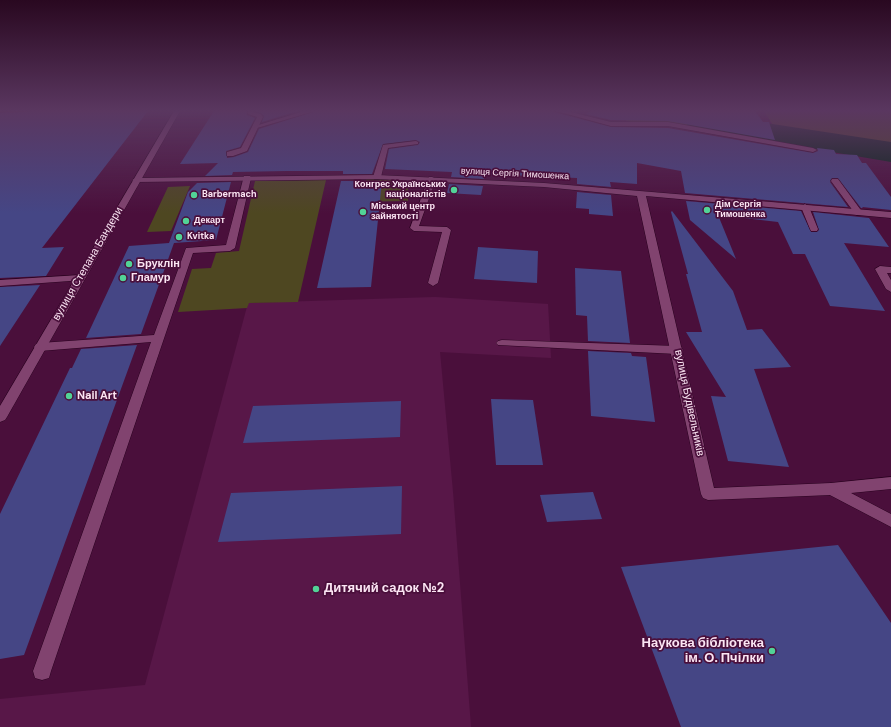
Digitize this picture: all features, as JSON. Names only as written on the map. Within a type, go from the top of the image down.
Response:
[{"type":"street","name":"вулиця Степана Бандери","points":[[0,417],[157,145]]},
{"type":"street","points":[[230,154],[244,149],[246,145]]},
{"type":"street","points":[[377,177],[385,146],[396,145]]},
{"type":"street","points":[[785,145],[813,150]]},
{"type":"street","name":"вулиця Сергія Тимошенка","points":[[136,180],[377,177],[432,179],[544,185],[891,216]]},
{"type":"street","points":[[42,671],[189,250],[230,248],[247,178]]},
{"type":"street","points":[[432,179],[414,228],[447,230],[433,284]]},
{"type":"street","points":[[835,181],[859,213]]},
{"type":"street","name":"вулиця Будівельників","points":[[641,193],[708,494],[831,489]]},
{"type":"street","points":[[805,208],[814,229]]},
{"type":"street","points":[[891,270],[880,269],[891,289]]},
{"type":"street","points":[[0,283],[80,278]]},
{"type":"street","points":[[40,347],[158,338]]},
{"type":"street","points":[[502,343],[677,350]]},
{"type":"street","points":[[831,489],[891,483]]},
{"type":"street","points":[[831,489],[891,521]]},
{"type":"shaded area","points":[[796,145],[808,145],[808,147]]},
{"type":"shaded area","points":[[840,145],[891,145],[891,153]]},
{"type":"shaded area","points":[[366,179],[408,180],[408,201],[337,202],[364,190]]},
{"type":"shaded area","points":[[326,180],[298,302],[249,303],[247,308],[178,312],[192,269],[211,268],[216,253],[239,251],[255,181]]},
{"type":"shaded area","points":[[190,186],[171,231],[147,232],[168,187]]},
{"type":"shaded area","name":"Дитячий садок №2","points":[[435,297],[548,304],[551,358],[440,352],[453,492],[471,727],[0,727],[0,699],[145,685],[248,303]]},
{"type":"building","points":[[0,145],[122,145],[42,248],[64,247],[46,276],[0,278]]},
{"type":"building","points":[[192,145],[241,145],[240,147],[226,151],[227,158],[248,152],[251,145],[383,145],[372,174],[343,174],[343,171],[286,171],[233,172],[232,175],[205,176],[218,163],[180,164]]},
{"type":"building","points":[[418,145],[766,145],[813,153],[818,151],[817,148],[834,150],[836,154],[857,155],[862,163],[866,163],[891,197],[891,210],[861,208],[838,178],[832,178],[830,182],[848,207],[685,193],[681,171],[637,163],[637,184],[610,182],[611,187],[577,184],[577,178],[485,174],[484,179],[451,177],[452,172],[385,169],[389,149]]},
{"type":"building","points":[[341,181],[382,181],[371,287],[317,288]]},
{"type":"building","points":[[231,182],[216,240],[174,243],[141,334],[86,338],[129,246],[169,243],[188,192],[197,183]]},
{"type":"building","points":[[449,184],[483,186],[481,195],[447,193]]},
{"type":"building","points":[[577,192],[611,195],[613,216],[589,214],[589,209],[576,208]]},
{"type":"building","points":[[686,201],[801,211],[811,232],[817,232],[819,230],[813,212],[869,218],[889,247],[844,243],[885,311],[830,306],[805,254],[793,254],[778,222],[718,215],[736,259],[690,220]]},
{"type":"building","points":[[672,211],[733,291],[747,330],[762,329],[791,367],[754,369],[789,467],[728,461],[711,396],[726,397],[686,332],[702,332],[686,274],[688,274],[671,212]]},
{"type":"building","points":[[478,247],[538,251],[537,283],[474,279]]},
{"type":"building","points":[[575,268],[621,271],[630,343],[588,341],[587,316],[576,315]]},
{"type":"building","points":[[40,285],[0,346],[0,287]]},
{"type":"building","points":[[137,345],[24,655],[0,659],[0,514],[70,368],[72,368],[81,349]]},
{"type":"building","points":[[588,351],[631,353],[632,356],[646,357],[655,422],[591,416]]},
{"type":"building","points":[[491,399],[533,400],[543,465],[496,465]]},
{"type":"building","points":[[401,401],[400,437],[243,443],[253,406]]},
{"type":"building","points":[[402,486],[401,534],[218,542],[231,493]]},
{"type":"building","points":[[593,492],[602,519],[547,522],[540,495]]},
{"type":"building","name":"Наукова бібліотека ім. О. Пчілки","points":[[838,545],[891,623],[891,727],[681,727],[621,567]]},
{"type":"waterway","points":[[846,145],[891,152]]},
{"type":"place","name":"Конгрес Українських націоналістів","points":[[454,190]]},
{"type":"place","name":"Barbermach","points":[[194,195]]},
{"type":"place","name":"Дім Сергія Тимошенка","points":[[707,210]]},
{"type":"place","name":"Міський центр зайнятості","points":[[363,212]]},
{"type":"place","name":"Декарт","points":[[186,221]]},
{"type":"place","name":"Kvitka","points":[[179,237]]},
{"type":"place","name":"Бруклін","points":[[129,264]]},
{"type":"place","name":"Гламур","points":[[123,278]]},
{"type":"place","name":"Nail Art","points":[[69,396]]},
{"type":"place","name":"Дитячий садок №2","points":[[316,589]]},
{"type":"place","name":"Наукова бібліотека ім. О. Пчілки","points":[[772,651]]}]
